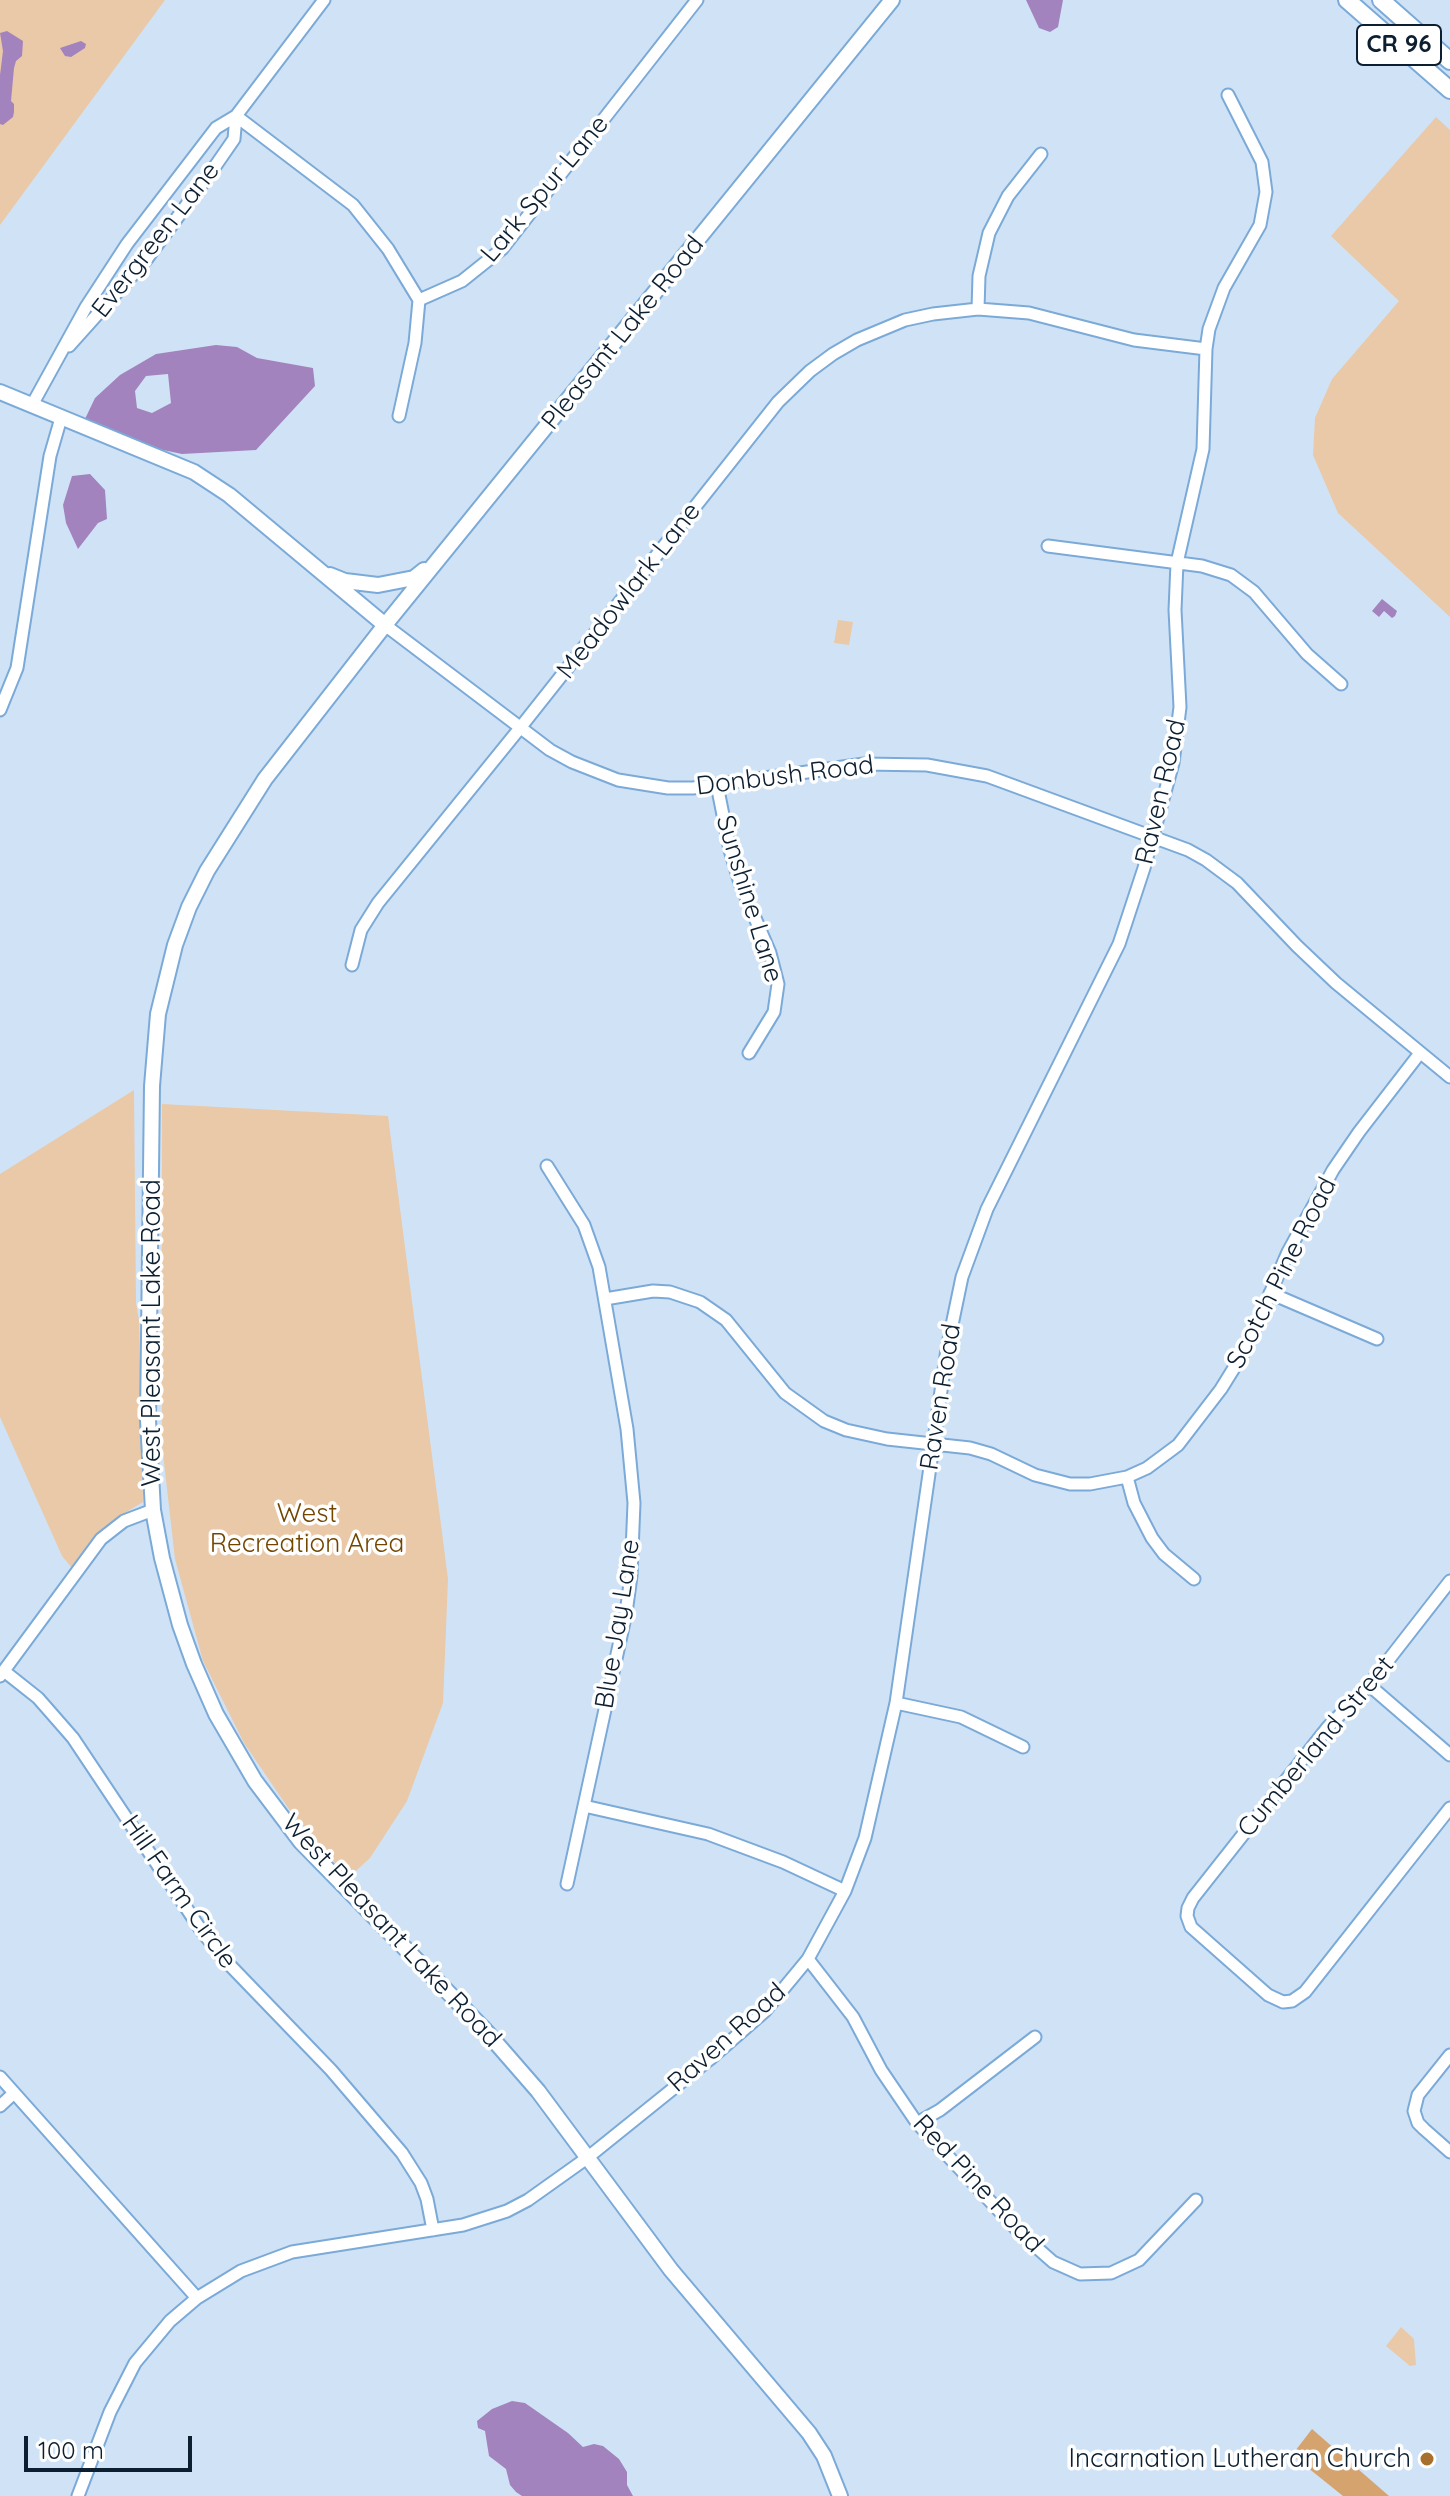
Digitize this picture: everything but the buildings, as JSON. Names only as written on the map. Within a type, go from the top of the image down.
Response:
[{"type":"main road","name":"CR 96","points":[[1347,0],[1450,90]]},
{"type":"main road","name":"CR 96","points":[[1381,0],[1450,61]]},
{"type":"street","name":"Evergreen Lane","points":[[32,405],[86,307],[127,244],[216,128],[236,116],[324,0]]},
{"type":"street","name":"Lark Spur Lane","points":[[419,300],[462,281],[502,249],[697,0]]},
{"type":"street","name":"Pleasant Lake Road","points":[[354,665],[892,0]]},
{"type":"street","name":"Raven Road","points":[[587,2158],[765,2011],[808,1959],[845,1891],[865,1838],[896,1703],[953,1313],[973,1243],[998,1186],[1114,954],[1131,911],[1173,763],[1178,735],[1179,693],[1175,591],[1177,563],[1203,449],[1206,349],[1215,309],[1224,288],[1260,225],[1266,192],[1262,162],[1228,95]]},
{"type":"street","name":"Evergreen Lane","points":[[59,356],[116,295],[187,205],[234,139],[236,116]]},
{"type":"street","points":[[236,116],[353,205],[390,252],[419,300],[415,343],[399,416]]},
{"type":"street","points":[[978,309],[979,276],[989,233],[1008,196],[1041,154]]},
{"type":"street","name":"Meadowlark Lane","points":[[352,965],[361,930],[378,903],[789,390],[833,354],[878,330],[933,314],[978,309],[1029,313],[1134,340],[1206,349]]},
{"type":"street","points":[[0,392],[194,472],[229,495],[385,625]]},
{"type":"street","points":[[0,710],[17,668],[50,456],[61,418]]},
{"type":"street","points":[[1048,546],[1216,569],[1243,582],[1254,592],[1307,654],[1341,684]]},
{"type":"street","points":[[316,568],[345,581],[378,585],[414,578],[441,558]]},
{"type":"street","name":"Donbush Road","points":[[385,625],[520,728],[572,762],[618,780],[668,788],[717,785],[864,764],[927,765],[987,776],[1152,839]]},
{"type":"street","name":"West Pleasant Lake Road","points":[[354,665],[293,740],[207,871],[189,907],[166,975],[158,1014],[152,1086],[148,1420],[153,1510],[172,1601],[216,1714],[255,1781],[301,1842],[510,2057],[671,2270],[809,2433],[824,2456],[840,2496]]},
{"type":"street","name":"Sunshine Lane","points":[[717,785],[740,883],[770,953],[778,984],[774,1012],[749,1053]]},
{"type":"street","points":[[1152,839],[1188,850],[1222,870],[1336,983],[1450,1077]]},
{"type":"street","name":"Scotch Pine Road","points":[[933,1444],[991,1454],[1052,1480],[1090,1484],[1127,1477],[1163,1458],[1191,1431],[1233,1371],[1247,1347],[1288,1252],[1333,1170],[1420,1053]]},
{"type":"street","name":"Blue Jay Lane","points":[[547,1166],[584,1225],[599,1267],[632,1466],[634,1540],[626,1613],[567,1884]]},
{"type":"street","points":[[605,1299],[653,1291],[670,1292],[700,1302],[726,1320],[785,1393],[824,1421],[867,1436],[933,1444]]},
{"type":"street","points":[[1270,1293],[1377,1339]]},
{"type":"street","points":[[1127,1477],[1134,1503],[1152,1538],[1164,1554],[1194,1579]]},
{"type":"street","points":[[2,1674],[101,1539],[124,1521],[153,1510]]},
{"type":"street","name":"Cumberland Street","points":[[1450,1581],[1369,1685],[1328,1727],[1193,1898],[1187,1916],[1191,1927],[1268,1995],[1283,2002],[1292,2001],[1305,1992],[1450,1808]]},
{"type":"street","name":"Hill Farm Circle","points":[[2,1674],[38,1698],[73,1738],[222,1957],[331,2070],[402,2153],[421,2183],[433,2230]]},
{"type":"street","points":[[1369,1685],[1450,1755]]},
{"type":"street","points":[[896,1703],[961,1717],[1023,1747]]},
{"type":"street","points":[[584,1806],[720,1838],[783,1862],[845,1891]]},
{"type":"street","name":"Red Pine Road","points":[[808,1959],[853,2017],[881,2070],[917,2123],[1019,2232],[1053,2262],[1080,2274],[1111,2273],[1139,2260],[1196,2200]]},
{"type":"street","points":[[917,2123],[940,2110],[1035,2037]]},
{"type":"street","points":[[1450,2055],[1418,2095],[1414,2111],[1418,2123],[1450,2152]]},
{"type":"street","points":[[0,2077],[197,2298]]},
{"type":"street","points":[[0,2106],[14,2093]]},
{"type":"street","points":[[78,2496],[110,2412],[135,2363],[170,2321],[197,2298],[241,2271],[292,2252],[463,2225],[507,2211],[587,2158]]},
{"type":"green space","points":[[0,0],[165,0],[0,225]]},
{"type":"green space","points":[[1436,117],[1450,130],[1450,617],[1338,513],[1313,455],[1315,418],[1332,379],[1399,301],[1331,236]]},
{"type":"green space","points":[[838,620],[853,622],[849,645],[834,643]]},
{"type":"green space","name":"West Recreation Area","points":[[134,1090],[136,1303],[139,1320],[143,1502],[99,1535],[72,1568],[62,1556],[0,1417],[0,1174]]},
{"type":"green space","name":"West Recreation Area","points":[[162,1104],[388,1116],[448,1579],[443,1703],[407,1801],[370,1858],[348,1878],[291,1812],[244,1743],[203,1661],[175,1559],[162,1445]]},
{"type":"green space","points":[[1401,2327],[1414,2339],[1416,2365],[1410,2366],[1386,2346]]},
{"type":"shaded area","points":[[1026,0],[1063,0],[1058,27],[1050,32],[1039,28]]},
{"type":"shaded area","points":[[7,31],[23,41],[22,56],[14,68],[13,117],[3,125],[0,124],[3,51],[0,33]]},
{"type":"shaded area","points":[[81,41],[86,44],[85,48],[71,57],[65,56],[60,48]]},
{"type":"shaded area","points":[[216,345],[237,347],[257,358],[313,368],[315,386],[256,450],[182,454],[149,447],[113,434],[85,419],[95,398],[120,375],[156,354]],"holes":[[[168,374],[171,403],[152,413],[137,408],[135,391],[146,376]]]},
{"type":"shaded area","points":[[90,474],[105,490],[107,519],[98,523],[78,549],[66,523],[63,505],[72,476]]},
{"type":"shaded area","points":[[1382,599],[1397,611],[1392,618],[1384,611],[1379,617],[1372,611]]},
{"type":"shaded area","points":[[512,2401],[525,2403],[583,2447],[594,2444],[603,2446],[619,2459],[627,2472],[627,2485],[633,2496],[522,2496],[516,2492],[510,2485],[506,2469],[489,2456],[485,2431],[478,2428],[477,2421],[492,2409]]},
{"type":"shaded area","points":[[1312,2429],[1389,2496],[1343,2496],[1292,2455]]},
{"type":"place","name":"Incarnation Lutheran Church","points":[[1427,2459]]}]
